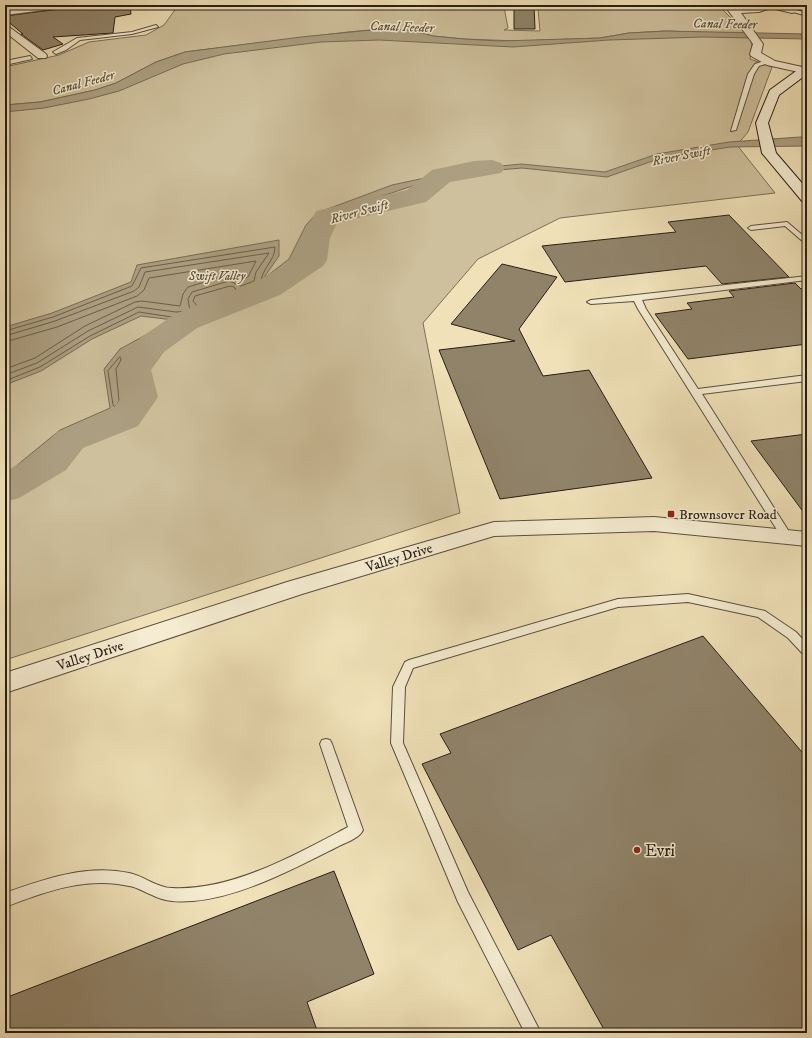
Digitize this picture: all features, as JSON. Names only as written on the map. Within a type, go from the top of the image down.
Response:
[{"type":"street","points":[[5,12],[60,5]]},
{"type":"street","points":[[731,8],[759,9],[770,5],[792,10]]},
{"type":"street","points":[[731,8],[755,36],[755,54],[767,62],[806,69]]},
{"type":"street","points":[[6,29],[42,56]]},
{"type":"street","points":[[30,58],[56,52]]},
{"type":"street","points":[[806,69],[774,93],[762,123],[762,129],[769,153],[807,198]]},
{"type":"street","name":"Valley Drive","points":[[5,683],[295,588],[494,529],[654,524],[798,538]]},
{"type":"lane","points":[[792,10],[807,15]]},
{"type":"lane","points":[[56,52],[64,49],[79,39],[132,33],[156,26]]},
{"type":"lane","points":[[5,63],[30,58]]},
{"type":"lane","points":[[733,130],[751,74],[757,65],[767,62]]},
{"type":"lane","points":[[751,228],[787,224],[807,243]]},
{"type":"lane","points":[[591,302],[807,278]]},
{"type":"lane","points":[[637,298],[642,309],[696,392],[798,538]]},
{"type":"lane","points":[[696,392],[807,378]]},
{"type":"lane","points":[[533,1033],[463,898],[397,743],[399,687],[409,666],[618,603],[688,598],[761,614],[792,635],[807,651]]},
{"type":"lane","points":[[5,900],[71,878],[95,876],[131,880],[170,895],[203,893],[242,883],[315,851],[356,830],[326,744]]},
{"type":"green space","points":[[175,5],[501,5],[504,7],[508,28],[504,30],[540,31],[538,9],[564,9],[566,7],[587,5],[718,5],[747,34],[666,31],[629,33],[600,38],[519,41],[433,36],[409,30],[382,29],[348,32],[185,52],[156,62],[116,83],[95,90],[40,102],[5,105],[5,67],[59,55],[89,42],[146,35],[164,25],[177,7]]},
{"type":"green space","name":"Swift Valley","points":[[699,34],[749,37],[752,44],[750,59],[772,67],[748,132],[737,145],[775,193],[560,218],[478,259],[423,323],[460,513],[5,660],[5,108],[70,100],[190,57],[352,36],[498,43]]},
{"type":"water","points":[[382,29],[409,30],[433,36],[500,41],[600,38],[629,33],[666,31],[807,34],[807,39],[703,37],[609,40],[513,47],[379,40],[321,42],[224,54],[183,64],[119,91],[89,99],[44,108],[5,112],[5,105],[40,102],[95,90],[116,83],[156,62],[185,52],[301,37]]},
{"type":"water","points":[[807,137],[807,146],[730,147],[661,158],[607,177],[522,168],[474,172],[433,179],[329,214],[321,221],[301,261],[272,283],[203,311],[205,315],[186,321],[179,321],[134,348],[120,369],[123,402],[119,412],[70,435],[51,457],[5,484],[5,475],[60,430],[110,408],[104,369],[120,349],[173,320],[141,316],[92,339],[41,371],[5,385],[5,327],[52,313],[131,282],[137,265],[279,240],[279,256],[263,279],[289,259],[306,225],[317,213],[392,185],[462,170],[521,164],[605,172],[657,154],[729,142]]},
{"type":"building","points":[[66,5],[130,5],[131,14],[115,17],[113,33],[53,37],[63,44],[43,50],[21,34],[23,34],[5,19],[5,16],[60,9]]},
{"type":"building","points":[[514,5],[534,5],[535,29],[514,29]]},
{"type":"building","points":[[729,215],[789,277],[722,284],[706,266],[565,282],[542,246],[676,232],[668,222]]},
{"type":"building","points":[[502,264],[557,277],[519,329],[543,376],[589,370],[652,478],[500,499],[439,350],[515,341],[451,324]]},
{"type":"building","points":[[795,283],[801,289],[807,288],[807,344],[688,359],[655,314],[692,309],[687,303],[734,297],[729,291]]},
{"type":"building","points":[[807,434],[807,517],[751,441]]},
{"type":"building","name":"Evri","points":[[703,636],[807,758],[807,1033],[606,1033],[551,935],[518,950],[422,764],[451,753],[440,734]]},
{"type":"building","points":[[334,871],[374,974],[307,1002],[318,1033],[5,1033],[5,998]]},
{"type":"waterway","name":"River Swift","points":[[5,489],[52,461],[70,440],[125,418],[140,397],[134,370],[152,345],[186,321],[269,288],[312,260],[316,238],[326,217],[416,196],[441,176],[474,169],[492,168]]},
{"type":"place","name":"Brownsover Road","points":[[671,514]]},
{"type":"place","name":"Evri","points":[[637,850]]},
{"type":"water label","name":"Canal Feeder","points":[[725,23]]},
{"type":"water label","name":"Canal Feeder","points":[[402,26]]},
{"type":"water label","name":"Canal Feeder","points":[[83,82]]}]
